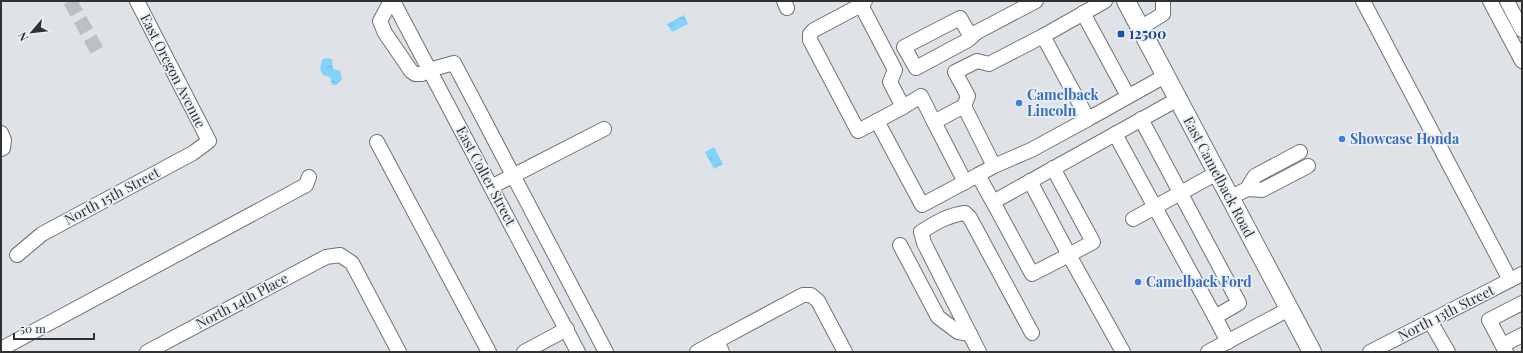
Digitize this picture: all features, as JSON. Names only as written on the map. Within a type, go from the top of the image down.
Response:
[{"type":"main road","name":"East Camelback Road","points":[[1126,1],[1312,352]]},
{"type":"street","name":"East Oregon Avenue","points":[[137,1],[209,141]]},
{"type":"street","name":"East Colter Street","points":[[392,1],[430,70],[578,352]]},
{"type":"street","points":[[392,1],[380,21],[385,33],[411,71],[416,74],[422,74],[454,62],[606,352]]},
{"type":"street","points":[[971,37],[977,32],[1036,1]]},
{"type":"street","points":[[934,122],[964,106],[968,96],[955,72],[977,61],[989,64],[1105,1]]},
{"type":"street","points":[[1140,28],[1163,14],[1163,1]]},
{"type":"street","points":[[1363,1],[1516,277]]},
{"type":"street","points":[[1490,1],[1522,61]]},
{"type":"street","points":[[1507,1],[1522,30]]},
{"type":"street","points":[[903,107],[890,82],[895,70],[863,3],[814,30],[810,34],[810,40],[858,131],[903,107],[921,96],[965,182]]},
{"type":"street","points":[[1083,13],[1128,96]]},
{"type":"street","points":[[1043,36],[1088,119]]},
{"type":"street","points":[[877,121],[922,205],[994,166],[1031,150],[1165,76]]},
{"type":"street","points":[[993,202],[1178,99]]},
{"type":"street","points":[[964,106],[994,166]]},
{"type":"street","points":[[1141,119],[1239,304],[1215,318]]},
{"type":"street","points":[[491,187],[604,129]]},
{"type":"street","points":[[1,133],[4,140],[3,148],[1,149]]},
{"type":"street","points":[[1115,134],[1228,342]]},
{"type":"street","name":"North 15th Street","points":[[17,255],[42,234],[193,153],[209,141]]},
{"type":"street","points":[[377,142],[489,352]]},
{"type":"street","points":[[1230,198],[1247,189],[1255,176],[1300,152]]},
{"type":"street","points":[[1247,189],[1262,190],[1308,166]]},
{"type":"street","points":[[978,175],[1032,274],[1093,242],[1053,168]]},
{"type":"street","points":[[1133,219],[1217,173]]},
{"type":"street","points":[[1,349],[306,185],[309,177]]},
{"type":"street","points":[[1030,181],[1122,352]]},
{"type":"street","points":[[979,352],[924,243],[921,232],[944,218],[965,213],[970,218],[1032,333]]},
{"type":"street","points":[[900,246],[938,317],[958,332],[970,334]]},
{"type":"street","name":"North 14th Place","points":[[147,352],[326,257],[340,255],[352,263],[399,352]]},
{"type":"street","name":"North 13th Street","points":[[1370,352],[1516,277]]},
{"type":"street","points":[[696,352],[720,347],[803,295],[812,295],[818,301],[845,352]]},
{"type":"street","points":[[1522,304],[1489,320],[1505,349],[1522,335]]},
{"type":"street","points":[[1208,352],[1289,309]]},
{"type":"street","points":[[1430,321],[1448,352]]},
{"type":"street","points":[[524,352],[567,329]]},
{"type":"water","points":[[684,15],[688,24],[672,32],[667,24]]},
{"type":"water","points":[[323,59],[332,59],[333,69],[340,71],[342,79],[337,85],[332,85],[330,77],[323,75],[320,69]]},
{"type":"water","points":[[714,147],[723,164],[714,169],[705,152]]},
{"type":"tunnel","points":[[70,1],[100,56]]},
{"type":"place","name":"12500","points":[[1121,34]]},
{"type":"place","name":"Camelback Lincoln","points":[[1019,103]]},
{"type":"place","name":"Showcase Honda","points":[[1342,139]]},
{"type":"place","name":"Camelback Ford","points":[[1138,282]]}]
